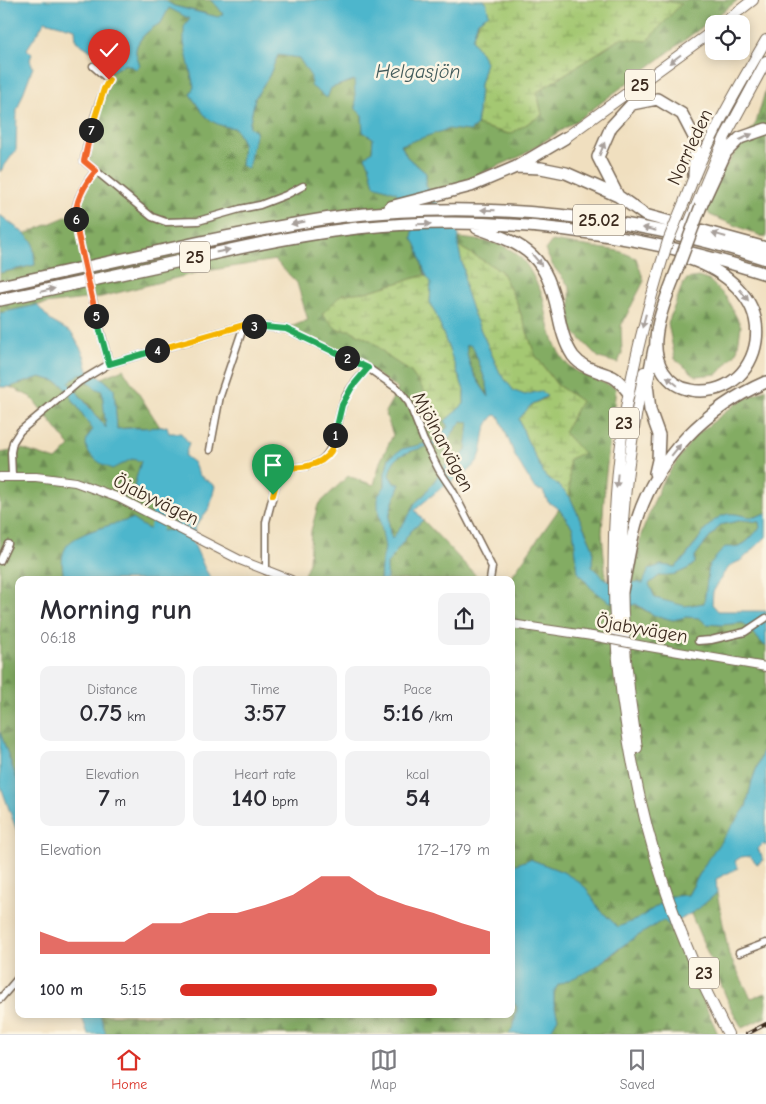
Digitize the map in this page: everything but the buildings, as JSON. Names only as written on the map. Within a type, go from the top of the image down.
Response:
[{"type":"highway","points":[[618,196],[598,157],[611,127],[632,104],[657,100],[682,114],[696,141],[694,175]]},
{"type":"highway","points":[[700,203],[726,152],[740,138],[766,129]]},
{"type":"highway","name":"25","points":[[390,210],[471,186],[516,167],[565,138]]},
{"type":"highway","points":[[516,167],[540,168],[566,174],[618,196],[645,216],[766,248]]},
{"type":"highway","points":[[651,487],[658,460],[659,435],[650,410],[647,384],[657,329],[671,279],[700,203],[711,167]]},
{"type":"highway","name":"25.02","points":[[346,216],[390,210],[447,210],[527,212],[576,217],[623,224],[719,245],[766,259]]},
{"type":"highway","name":"25","points":[[0,286],[248,232],[306,221],[346,216]]},
{"type":"highway","name":"25","points":[[0,300],[251,245],[308,235],[392,225],[460,223],[518,225],[574,230],[658,244],[682,257],[700,262],[733,283],[741,290],[752,306],[757,329],[755,349],[744,371],[725,386],[706,391],[688,390],[671,381],[661,368],[658,360],[657,329]]},
{"type":"highway","points":[[460,223],[519,244],[536,258],[547,274],[551,284],[562,333],[573,356],[590,370],[613,378],[623,386],[628,394]]},
{"type":"highway","points":[[738,240],[766,242]]},
{"type":"highway","points":[[658,244],[766,274]]},
{"type":"highway","points":[[622,591],[620,575],[637,519],[659,472],[679,446],[704,420],[733,399],[766,382]]},
{"type":"main road","points":[[734,15],[753,0]]},
{"type":"main road","name":"25","points":[[565,138],[705,37]]},
{"type":"main road","name":"Norrleden","points":[[628,394],[640,336],[668,241],[694,175],[730,103],[766,40]]},
{"type":"main road","name":"Norrleden","points":[[711,167],[735,117],[766,61]]},
{"type":"main road","points":[[671,279],[689,222],[700,203]]},
{"type":"main road","name":"23","points":[[657,329],[640,395],[624,505],[618,608],[618,666],[626,723],[645,815],[699,976],[729,1031]]},
{"type":"main road","name":"23","points":[[620,575],[615,499],[628,394]]},
{"type":"main road","name":"23","points":[[618,608],[622,591]]},
{"type":"street","points":[[93,66],[109,80],[104,89],[84,161],[152,217],[166,222],[198,222],[260,205],[303,186]]},
{"type":"street","points":[[96,171],[88,180],[83,190],[75,214],[78,235],[109,364]]},
{"type":"street","points":[[210,450],[220,396],[244,325]]},
{"type":"street","name":"Mjölnarvägen","points":[[12,476],[11,452],[16,437],[27,424],[84,378],[109,364],[244,325],[286,329],[368,368],[398,389],[415,418],[430,453],[453,491],[492,567],[491,576]]},
{"type":"street","points":[[266,571],[266,522],[280,468],[305,467],[321,461],[331,450],[342,405],[352,387],[368,368]]},
{"type":"street","name":"Öjabyvägen","points":[[0,477],[57,479],[75,482],[119,498],[200,540],[280,576]]},
{"type":"street","points":[[0,560],[8,544]]},
{"type":"street","points":[[698,641],[745,632],[766,618]]},
{"type":"street","name":"Öjabyvägen","points":[[515,625],[592,636],[766,667]]},
{"type":"street","points":[[739,953],[766,943]]},
{"type":"street","points":[[1,997],[15,981]]},
{"type":"green space","points":[[164,0],[210,0],[217,5],[223,15],[218,18],[212,17],[205,13],[174,6]]},
{"type":"green space","points":[[482,0],[661,0],[681,4],[647,41],[621,38],[537,92],[542,115],[510,134],[477,125],[480,84],[486,62],[472,39],[486,3]]},
{"type":"green space","points":[[661,0],[738,0],[718,15],[705,15],[705,25],[582,117],[521,156],[461,182],[430,191],[426,185],[426,173],[407,157],[401,144],[449,128],[470,131],[477,125],[510,134],[542,115],[537,92],[621,38],[681,4]]},
{"type":"green space","points":[[169,8],[191,19],[184,43],[194,87],[190,94],[208,118],[226,127],[235,128],[243,143],[241,165],[255,98],[269,76],[278,55],[299,58],[327,98],[331,88],[355,80],[356,109],[362,115],[363,132],[373,138],[372,151],[365,157],[369,164],[374,185],[396,191],[413,232],[412,238],[419,252],[425,275],[366,292],[342,294],[350,330],[372,341],[390,358],[411,372],[425,392],[433,409],[445,421],[448,427],[438,441],[402,449],[385,473],[383,532],[385,548],[380,576],[304,576],[309,562],[311,531],[318,505],[348,476],[374,485],[380,462],[393,435],[385,412],[398,389],[368,368],[286,329],[308,320],[297,283],[275,260],[200,272],[101,297],[37,305],[0,313],[0,273],[35,265],[33,242],[25,234],[75,213],[83,190],[95,171],[84,161],[109,80],[109,72],[126,64],[136,69],[139,65],[136,49],[139,41],[146,33],[161,23]]},
{"type":"green space","points":[[766,88],[766,238],[710,215],[704,207],[719,176],[756,123]]},
{"type":"green space","points":[[459,238],[493,243],[511,250],[519,256],[533,276],[541,292],[552,337],[567,365],[580,373],[616,388],[605,481],[602,533],[606,580],[592,567],[593,548],[570,497],[569,459],[582,453],[564,432],[581,401],[557,385],[535,355],[517,303],[501,271],[458,246]]},
{"type":"green space","points":[[552,241],[619,251],[636,258],[644,281],[621,326],[622,353],[618,363],[599,358],[571,329],[570,287],[553,266],[545,250]]},
{"type":"green space","points":[[458,246],[501,271],[517,303],[535,355],[557,385],[581,401],[564,432],[583,453],[569,459],[570,497],[545,476],[526,438],[519,419],[531,405],[547,397],[540,391],[525,395],[514,391],[500,373],[473,313],[465,289],[464,271]]},
{"type":"green space","points":[[425,275],[432,282],[430,302],[464,390],[464,404],[445,421],[433,409],[425,392],[411,372],[390,358],[372,341],[350,330],[338,330],[322,314],[342,294],[366,292]]},
{"type":"green space","points":[[698,277],[710,281],[726,297],[741,326],[737,352],[718,374],[696,376],[675,359],[668,323],[682,286],[687,279]]},
{"type":"green space","points":[[467,344],[473,346],[490,398],[470,365]]},
{"type":"green space","points":[[123,369],[160,427],[117,429],[114,389],[102,378]]},
{"type":"green space","points":[[81,372],[95,388],[102,391],[107,429],[68,382]]},
{"type":"green space","points":[[40,377],[63,385],[93,430],[87,436],[125,462],[132,459],[141,461],[134,487],[147,498],[177,515],[173,530],[151,530],[132,519],[87,532],[62,563],[64,576],[15,576],[15,774],[0,732],[0,453],[22,449],[56,460],[70,446],[31,397],[10,387]]},
{"type":"green space","points":[[766,389],[766,513],[755,517],[736,514],[724,515],[710,524],[675,567],[661,565],[643,583],[632,583],[641,535],[661,484],[694,437],[737,403]]},
{"type":"green space","points":[[462,421],[469,422],[466,450],[457,462],[447,464],[425,494],[415,503],[392,540],[389,526],[390,519],[400,484],[394,483],[389,475],[393,463],[398,457],[407,453],[445,443]]},
{"type":"green space","points":[[559,509],[573,528],[578,572],[653,615],[673,620],[686,617],[699,618],[708,624],[743,623],[766,647],[766,742],[752,781],[746,807],[697,878],[688,895],[662,897],[660,904],[638,919],[618,927],[599,909],[586,888],[563,872],[530,859],[515,865],[515,576],[512,576]]},
{"type":"green space","points":[[423,520],[476,576],[387,576],[387,564],[410,532]]},
{"type":"green space","points":[[743,520],[759,522],[760,528],[746,542],[709,565],[704,603],[685,607],[655,598],[649,584],[659,576],[676,574],[689,568],[695,563],[695,556],[720,525]]},
{"type":"green space","points":[[717,893],[729,955],[751,998],[766,993],[766,1017],[742,1028],[731,1008],[691,914]]},
{"type":"green space","points":[[663,920],[670,926],[718,1034],[549,1034],[558,1018],[554,997],[558,985],[610,957],[625,944]]},
{"type":"green space","points":[[515,1004],[517,1007],[514,1026],[509,1034],[106,1034],[101,1018],[515,1018]]},
{"type":"water","name":"Helgasjön","points":[[0,0],[164,0],[174,6],[218,17],[223,14],[210,0],[482,0],[486,2],[489,14],[478,21],[472,39],[486,62],[480,84],[477,125],[470,131],[448,129],[401,145],[407,157],[426,173],[426,185],[459,235],[458,246],[464,271],[465,289],[473,313],[500,373],[514,391],[525,395],[540,391],[547,396],[531,405],[519,419],[526,438],[545,476],[570,497],[593,548],[592,567],[606,580],[643,583],[649,569],[661,565],[675,567],[710,524],[724,515],[736,514],[755,517],[766,513],[766,537],[742,560],[731,565],[724,573],[713,592],[712,604],[718,611],[766,611],[766,647],[743,623],[707,624],[699,618],[686,617],[673,620],[653,615],[636,604],[629,606],[608,601],[591,588],[578,572],[573,528],[559,509],[548,502],[543,491],[535,489],[515,456],[499,416],[495,415],[487,425],[479,458],[473,467],[439,490],[415,510],[423,520],[410,532],[387,564],[387,576],[380,576],[385,548],[378,509],[378,496],[385,486],[385,473],[389,458],[402,449],[437,441],[433,435],[438,431],[443,432],[448,427],[445,421],[464,404],[464,390],[430,302],[431,282],[427,277],[418,249],[412,238],[413,231],[396,192],[374,185],[369,164],[365,157],[372,151],[373,138],[363,132],[362,115],[356,109],[354,80],[331,88],[327,98],[311,86],[311,77],[299,58],[278,55],[269,76],[255,98],[249,127],[256,131],[248,169],[241,165],[243,143],[235,128],[226,127],[208,118],[190,94],[194,87],[184,43],[184,27],[190,19],[169,8],[161,23],[146,33],[139,41],[136,52],[140,65],[136,69],[126,64],[109,72],[103,59],[76,41],[75,29],[45,21],[27,49],[32,54],[30,60],[33,67],[17,110],[16,150],[0,172]],"holes":[[[467,344],[473,347],[487,385],[489,397],[470,365]],[[462,421],[469,422],[466,450],[457,462],[447,463],[425,494],[415,503],[408,517],[392,539],[389,518],[400,484],[394,483],[389,475],[393,463],[398,457],[407,453],[445,443]],[[743,520],[759,522],[760,528],[741,545],[725,547],[709,565],[704,603],[685,606],[655,598],[649,584],[659,576],[676,574],[689,568],[695,563],[695,556],[720,525]]]},
{"type":"water","points":[[0,215],[33,242],[35,265],[0,273]]},
{"type":"water","points":[[37,305],[51,321],[72,333],[84,355],[88,371],[102,378],[114,389],[117,429],[167,426],[169,433],[181,433],[189,443],[185,456],[194,463],[199,475],[215,486],[210,507],[196,526],[193,542],[209,576],[64,576],[63,553],[69,543],[76,538],[132,519],[151,530],[173,530],[177,515],[147,498],[134,486],[141,461],[132,459],[112,469],[90,454],[86,443],[93,430],[63,385],[40,377],[10,387],[0,387],[0,313]],"holes":[[[81,373],[95,388],[102,391],[106,428],[69,382]]]},
{"type":"water","points":[[0,732],[15,774],[15,826],[0,784]]},
{"type":"water","points":[[766,742],[766,846],[763,844],[758,849],[764,860],[757,864],[750,856],[741,857],[735,861],[738,868],[716,879],[717,893],[698,909],[670,926],[663,920],[625,944],[591,970],[558,985],[554,992],[554,1004],[558,1018],[549,1034],[509,1034],[514,1025],[517,1007],[515,1004],[515,865],[530,859],[563,872],[586,888],[599,909],[618,927],[638,919],[660,904],[662,897],[688,895],[708,859],[746,807],[752,781]]},
{"type":"water","points":[[82,1018],[101,1018],[106,1034],[88,1034]]},
{"type":"waterway","points":[[159,576],[151,561],[162,489]]},
{"type":"railway","points":[[747,1034],[766,1024]]},
{"type":"route","points":[[109,80],[104,89],[84,161],[96,171],[88,180],[83,190],[75,214],[78,235],[109,364],[244,325],[286,329],[368,368],[352,387],[342,405],[331,450],[321,461],[305,467],[280,468],[273,495]]}]
